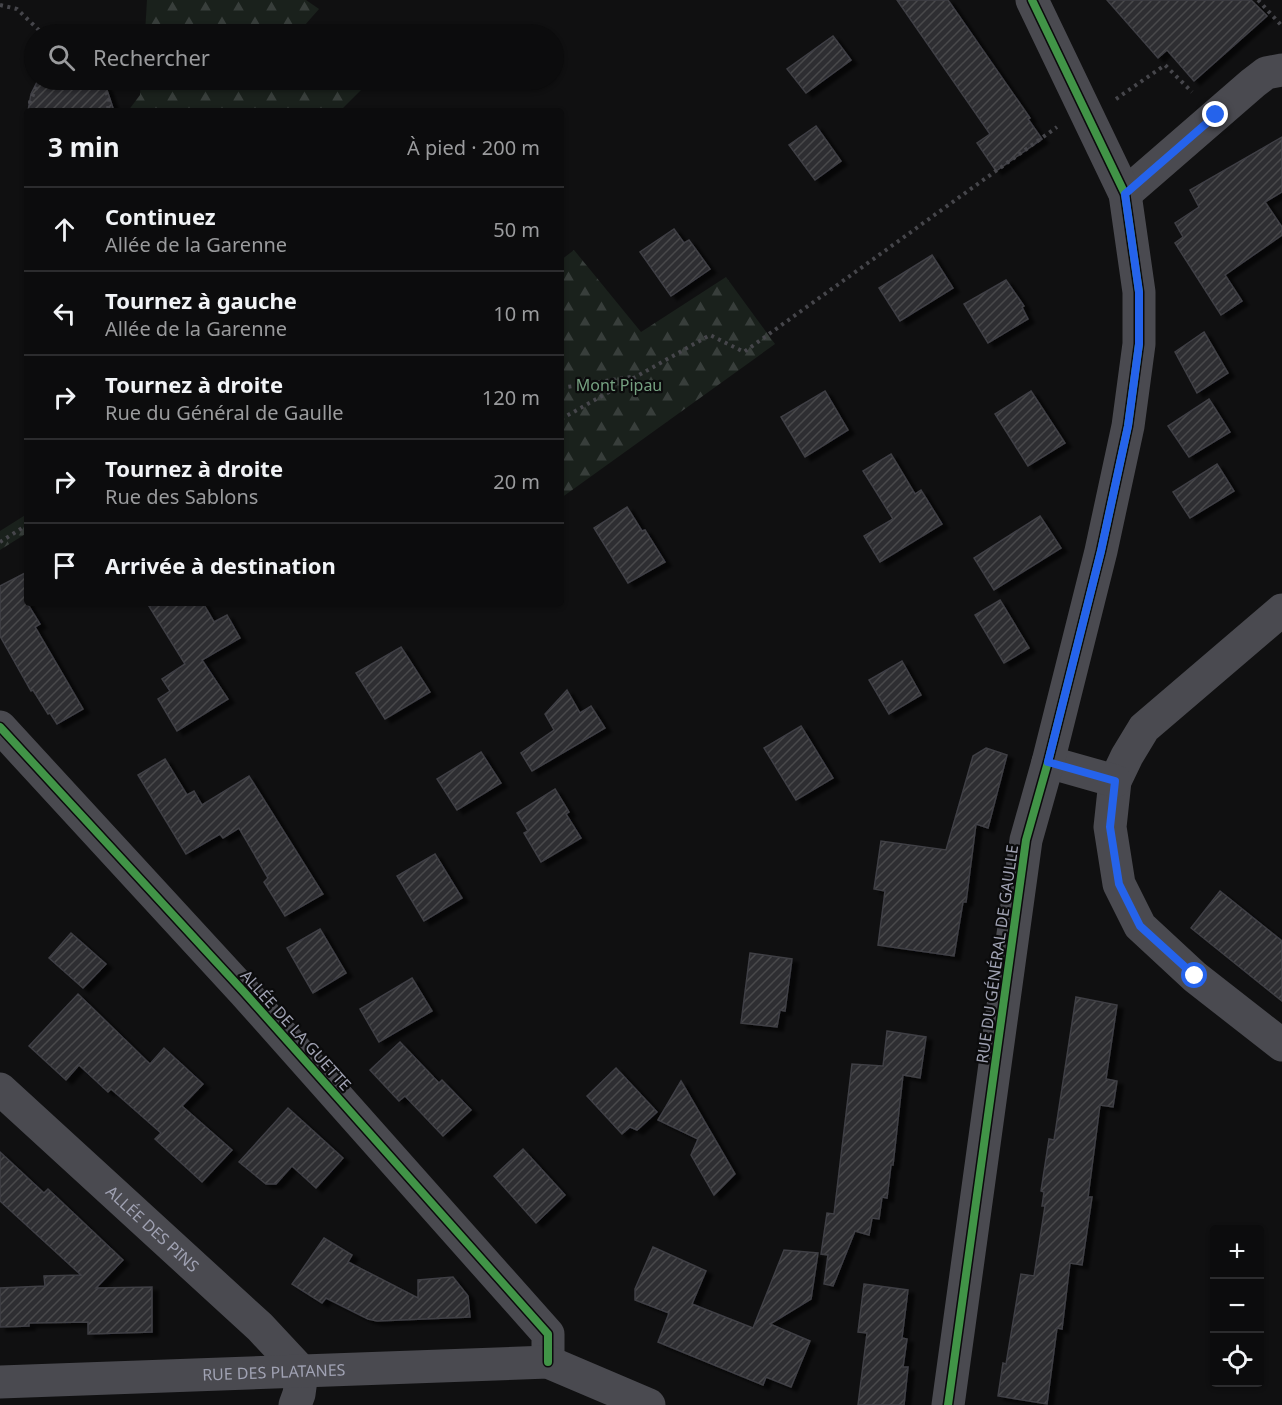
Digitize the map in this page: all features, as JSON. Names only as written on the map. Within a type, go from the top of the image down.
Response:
[{"type":"street","name":"RUE DU GÉNÉRAL DE GAULLE","points":[[948,1405],[1026,840],[1101,551],[1130,415],[1139,344],[1139,292],[1125,194],[1032,0]]},
{"type":"street","points":[[1125,194],[1266,74],[1282,70]]},
{"type":"street","points":[[1282,610],[1144,728],[1115,781],[1110,827],[1119,884],[1140,926],[1195,976],[1282,1045]]},
{"type":"street","name":"ALLÉE DE LA GUETTE","points":[[0,727],[244,992],[548,1334],[548,1362]]},
{"type":"street","points":[[1048,762],[1115,781]]},
{"type":"street","name":"ALLÉE DES PINS","points":[[0,1089],[260,1327],[302,1372]]},
{"type":"street","points":[[548,1362],[649,1405]]},
{"type":"street","name":"RUE DES PLATANES","points":[[0,1382],[548,1362]]},
{"type":"street","points":[[295,1405],[302,1372]]},
{"type":"path","points":[[1258,0],[1282,26]]},
{"type":"path","points":[[0,5],[17,9],[33,24]]},
{"type":"path","points":[[564,417],[710,335],[744,352],[1087,113],[1165,65],[1216,115]]},
{"type":"path","points":[[31,108],[30,102],[35,90]]},
{"type":"path","points":[[104,90],[109,97],[108,108]]},
{"type":"path","points":[[564,388],[634,376]]},
{"type":"path","points":[[0,542],[24,527]]},
{"type":"green space","points":[[147,0],[306,0],[319,9],[306,24],[146,24]]},
{"type":"green space","points":[[140,90],[361,90],[343,108],[130,108],[140,95]]},
{"type":"green space","name":"Mont Pipau","points":[[574,250],[641,332],[726,277],[775,344],[564,496],[564,258]]},
{"type":"green space","points":[[24,516],[24,535],[0,550],[0,531]]},
{"type":"building","points":[[897,0],[948,0],[1030,118],[1028,119],[1042,139],[996,171],[977,143],[990,134]]},
{"type":"building","points":[[1107,0],[1251,0],[1267,16],[1194,81],[1167,50],[1158,58]]},
{"type":"building","points":[[833,36],[851,60],[806,93],[787,69]]},
{"type":"building","points":[[33,90],[107,90],[113,108],[29,108]]},
{"type":"building","points":[[816,126],[841,161],[815,180],[789,145]]},
{"type":"building","points":[[1282,137],[1282,192],[1265,202],[1282,227],[1282,235],[1225,275],[1242,301],[1221,315],[1175,243],[1183,237],[1175,223],[1199,207],[1190,190]]},
{"type":"building","points":[[674,229],[684,243],[689,240],[710,269],[671,296],[640,252]]},
{"type":"building","points":[[932,255],[953,288],[900,321],[879,288]]},
{"type":"building","points":[[1006,280],[1024,306],[1022,307],[1028,319],[988,343],[964,304]]},
{"type":"building","points":[[1204,332],[1228,373],[1197,393],[1175,352]]},
{"type":"building","points":[[825,391],[848,430],[805,457],[781,417]]},
{"type":"building","points":[[1031,391],[1065,443],[1028,466],[995,414]]},
{"type":"building","points":[[1209,399],[1230,432],[1189,457],[1168,426]]},
{"type":"building","points":[[891,454],[915,494],[921,490],[942,524],[880,562],[864,536],[893,519],[863,471]]},
{"type":"building","points":[[1217,464],[1234,491],[1190,518],[1173,492]]},
{"type":"building","points":[[627,507],[665,562],[628,583],[594,528]]},
{"type":"building","points":[[1040,516],[1061,548],[994,590],[974,558]]},
{"type":"building","points":[[24,574],[24,606],[29,606],[40,624],[35,627],[83,709],[57,724],[33,690],[31,691],[0,636],[0,586]]},
{"type":"building","points":[[1000,600],[1029,648],[1004,663],[975,615]]},
{"type":"building","points":[[149,606],[205,606],[214,622],[227,615],[240,638],[202,660],[228,699],[177,731],[158,699],[170,691],[162,679],[185,664]]},
{"type":"building","points":[[401,647],[430,692],[385,719],[356,673]]},
{"type":"building","points":[[902,661],[921,695],[889,714],[869,680]]},
{"type":"building","points":[[567,690],[580,713],[591,706],[605,728],[532,771],[521,753],[554,730],[545,714]]},
{"type":"building","points":[[801,726],[833,778],[796,800],[764,748]]},
{"type":"building","points":[[986,748],[1007,755],[988,828],[976,824],[966,902],[963,902],[954,956],[878,945],[885,891],[874,889],[881,841],[946,850],[973,756]]},
{"type":"building","points":[[481,752],[501,783],[457,810],[437,779]]},
{"type":"building","points":[[165,759],[187,795],[194,791],[202,805],[249,776],[323,894],[285,916],[264,882],[268,878],[239,828],[223,838],[220,834],[186,854],[138,775]]},
{"type":"building","points":[[555,789],[569,812],[566,814],[581,838],[541,862],[524,833],[528,831],[517,813]]},
{"type":"building","points":[[435,854],[462,898],[424,921],[397,876]]},
{"type":"building","points":[[1220,891],[1282,941],[1282,1001],[1191,928]]},
{"type":"building","points":[[320,929],[346,973],[313,993],[287,948]]},
{"type":"building","points":[[71,933],[106,964],[83,988],[49,958]]},
{"type":"building","points":[[750,953],[792,959],[785,1011],[780,1010],[777,1027],[741,1023]]},
{"type":"building","points":[[412,978],[432,1011],[379,1042],[360,1009]]},
{"type":"building","points":[[78,994],[150,1064],[164,1048],[203,1084],[182,1106],[232,1150],[202,1182],[155,1139],[161,1133],[111,1089],[108,1092],[79,1065],[66,1080],[29,1046]]},
{"type":"building","points":[[1076,997],[1117,1005],[1106,1079],[1117,1081],[1113,1107],[1100,1105],[1088,1197],[1092,1197],[1082,1265],[1070,1263],[1062,1329],[1057,1328],[1047,1404],[998,1396],[1003,1363],[1006,1364],[1021,1274],[1034,1276],[1045,1206],[1042,1206],[1044,1192],[1041,1191],[1049,1139],[1054,1140]]},
{"type":"building","points":[[887,1031],[926,1037],[920,1078],[903,1075],[893,1165],[891,1165],[887,1198],[882,1197],[879,1219],[872,1218],[869,1235],[855,1231],[833,1286],[824,1284],[828,1255],[821,1254],[827,1213],[834,1214],[852,1064],[883,1066]]},
{"type":"building","points":[[400,1042],[439,1083],[442,1080],[471,1110],[443,1136],[405,1096],[399,1101],[370,1070]]},
{"type":"building","points":[[616,1068],[657,1112],[637,1130],[630,1127],[622,1134],[587,1096]]},
{"type":"building","points":[[681,1081],[735,1174],[714,1195],[691,1155],[698,1139],[658,1120]]},
{"type":"building","points":[[288,1108],[343,1158],[316,1188],[292,1166],[276,1184],[266,1184],[239,1162]]},
{"type":"building","points":[[523,1149],[565,1195],[536,1223],[494,1176]]},
{"type":"building","points":[[0,1152],[44,1193],[48,1189],[123,1260],[96,1288],[152,1287],[152,1332],[88,1334],[88,1322],[29,1323],[29,1326],[0,1327],[0,1288],[45,1286],[44,1276],[81,1275],[0,1201]]},
{"type":"building","points":[[324,1238],[352,1255],[348,1262],[418,1298],[418,1280],[453,1277],[468,1296],[470,1317],[377,1321],[368,1319],[326,1298],[322,1303],[292,1284]]},
{"type":"building","points":[[653,1247],[706,1271],[692,1304],[753,1328],[784,1250],[818,1253],[811,1299],[770,1324],[810,1341],[791,1387],[766,1377],[763,1385],[658,1342],[669,1313],[635,1300],[635,1289]]},
{"type":"building","points":[[864,1284],[908,1290],[902,1338],[907,1339],[903,1367],[908,1367],[904,1405],[858,1405],[867,1333],[858,1332]]},
{"type":"cycle path","points":[[948,1405],[1026,840],[1101,551],[1128,426],[1139,344],[1139,292],[1125,194],[1032,0]]},
{"type":"cycle path","points":[[0,727],[244,992],[548,1334],[548,1362]]},
{"type":"route","points":[[1195,976],[1140,926],[1119,884],[1110,827],[1115,781],[1048,762],[1101,551],[1128,426],[1139,344],[1139,292],[1125,194],[1216,115]]}]
